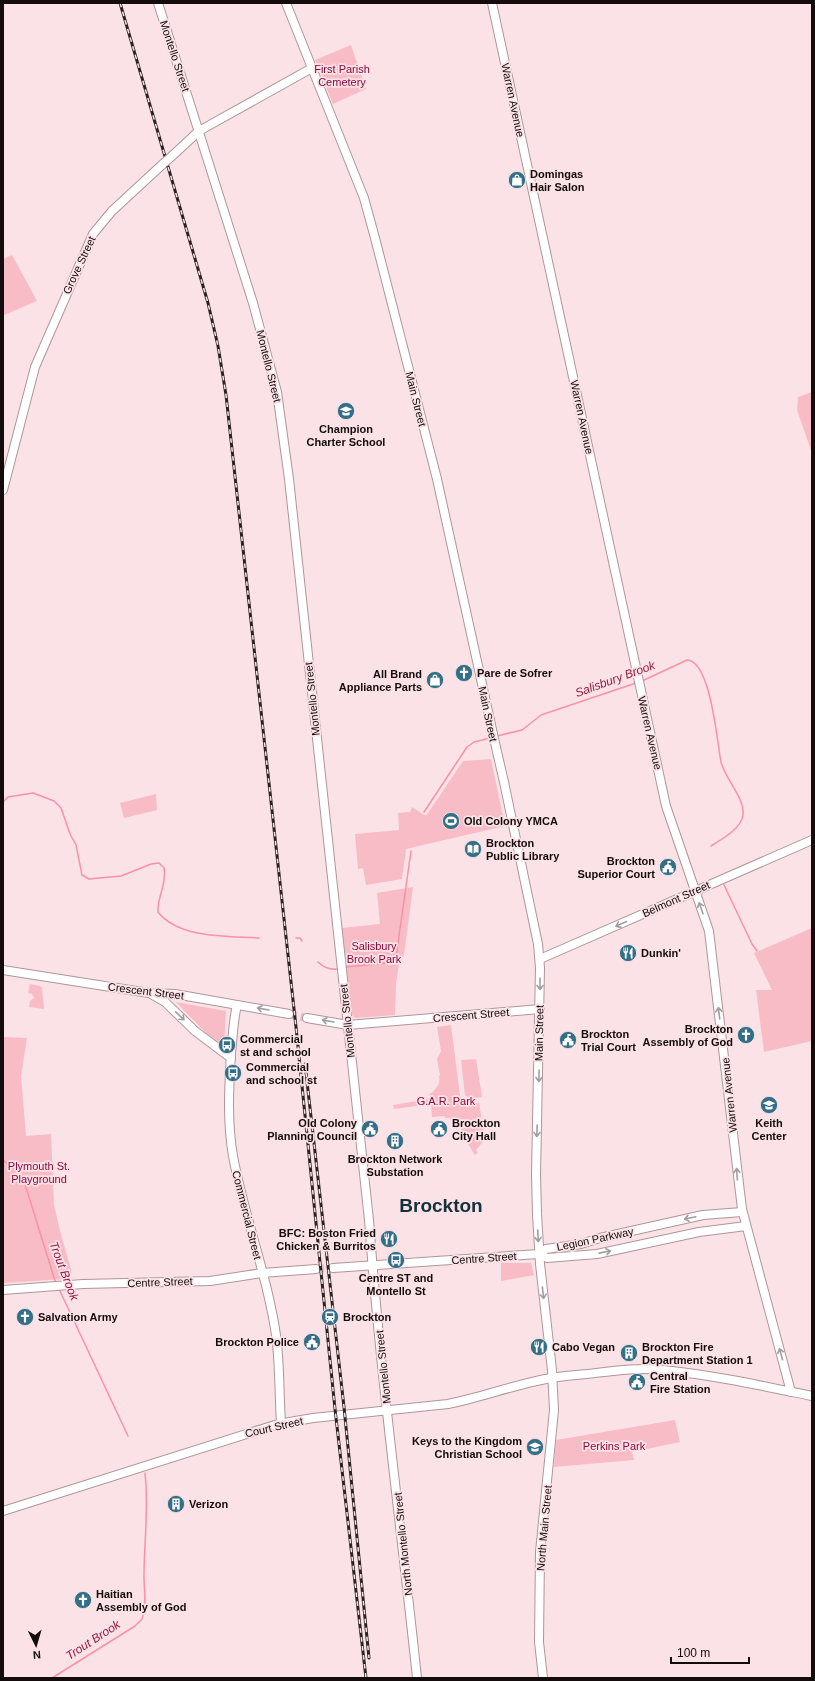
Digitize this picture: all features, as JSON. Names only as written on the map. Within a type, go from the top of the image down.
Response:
[{"type":"main road","name":"Montello Street","points":[[158,3],[253,303],[277,392],[289,479],[348,1025],[369,1220],[372,1265],[387,1410]]},
{"type":"main road","name":"Main Street","points":[[286,3],[368,211],[437,479],[536,935],[540,959],[536,1173],[539,1254],[552,1378]]},
{"type":"main road","name":"Warren Avenue","points":[[492,3],[666,806],[709,931],[742,1212],[791,1392]]},
{"type":"main road","name":"Grove Street","points":[[3,490],[35,367],[93,234],[112,211],[199,131],[312,68]]},
{"type":"main road","name":"Belmont Street","points":[[540,959],[812,840]]},
{"type":"main road","name":"Crescent Street","points":[[3,970],[149,993],[175,994],[288,1014]]},
{"type":"main road","points":[[149,993],[165,1002],[196,1032],[231,1058]]},
{"type":"main road","name":"Commercial Street","points":[[237,1005],[231,1058],[228,1113],[233,1155],[276,1336],[281,1423]]},
{"type":"main road","name":"Crescent Street","points":[[307,1018],[348,1025],[540,1009]]},
{"type":"main road","name":"Legion Parkway","points":[[742,1212],[708,1215],[587,1242],[546,1249],[539,1254],[547,1258],[590,1254],[710,1230],[746,1226]]},
{"type":"main road","points":[[708,1215],[710,1230]]},
{"type":"main road","points":[[587,1242],[590,1254]]},
{"type":"main road","name":"Centre Street","points":[[333,1268],[539,1254]]},
{"type":"main road","name":"Centre Street","points":[[3,1290],[52,1286],[210,1281],[262,1273],[316,1269]]},
{"type":"main road","name":"Court Street","points":[[3,1511],[281,1423],[313,1418],[448,1404],[521,1384],[552,1378],[611,1371],[642,1369],[662,1370],[706,1375],[812,1396]]},
{"type":"main road","name":"North Main Street","points":[[543,1678],[539,1642],[539,1568],[554,1410],[552,1378]]},
{"type":"main road","name":"North Montello Street","points":[[387,1410],[417,1678]]},
{"type":"green space","name":"First Parish Cemetery","points":[[351,45],[366,89],[333,104],[315,60]]},
{"type":"green space","points":[[12,255],[37,301],[4,315],[3,259]]},
{"type":"green space","points":[[812,392],[812,453],[797,410],[798,397]]},
{"type":"green space","name":"Old Colony YMCA","points":[[491,759],[505,826],[406,849],[402,879],[366,885],[363,868],[358,869],[355,834],[399,830],[398,813],[410,812],[412,807],[426,816],[463,761]]},
{"type":"green space","points":[[156,794],[157,810],[124,818],[120,803]]},
{"type":"green space","name":"Salisbury Brook Park","points":[[413,887],[404,955],[399,964],[396,984],[395,1015],[355,1018],[352,1015],[342,928],[380,924],[377,893]]},
{"type":"green space","points":[[812,928],[812,1041],[764,1052],[756,990],[772,990],[754,953]]},
{"type":"green space","points":[[30,984],[40,986],[42,988],[44,1009],[29,1007],[30,1001],[34,998],[32,994],[28,993]]},
{"type":"green space","points":[[176,1002],[226,1011],[224,1046],[205,1032]]},
{"type":"green space","name":"G.A.R. Park","points":[[451,1025],[460,1096],[465,1103],[479,1103],[485,1139],[476,1150],[478,1153],[475,1155],[462,1134],[460,1120],[451,1120],[450,1118],[445,1118],[445,1116],[432,1117],[431,1104],[394,1109],[393,1105],[429,1099],[431,1096],[429,1095],[439,1084],[440,1075],[437,1059],[441,1051],[437,1027]]},
{"type":"green space","name":"Plymouth St. Playground","points":[[3,1037],[27,1038],[21,1076],[26,1136],[51,1134],[54,1205],[72,1273],[65,1279],[3,1283]]},
{"type":"green space","name":"G.A.R. Park","points":[[476,1059],[482,1097],[471,1099],[465,1095],[461,1060]]},
{"type":"green space","points":[[501,1263],[531,1263],[534,1275],[501,1281]]},
{"type":"green space","name":"Perkins Park","points":[[675,1420],[680,1442],[632,1452],[634,1460],[554,1467],[556,1440]]},
{"type":"waterway","name":"Salisbury Brook","points":[[642,681],[687,660],[695,664],[702,674],[712,704],[721,762],[726,775],[738,795],[743,809],[742,820],[739,825],[711,846]]},
{"type":"waterway","name":"Salisbury Brook","points":[[497,736],[522,730],[541,715],[636,683]]},
{"type":"waterway","name":"Salisbury Brook","points":[[424,812],[467,747],[474,742],[490,738]]},
{"type":"waterway","name":"Salisbury Brook","points":[[3,802],[8,797],[33,793],[54,801],[61,808],[70,834],[76,845],[82,875],[89,879],[121,876],[151,864],[159,863],[164,868],[165,874],[158,912],[167,921],[178,927],[191,932],[219,936],[259,938]]},
{"type":"waterway","name":"Salisbury Brook","points":[[346,967],[387,963],[394,960],[396,957],[411,851]]},
{"type":"waterway","name":"Salisbury Brook","points":[[724,885],[752,944],[757,951]]},
{"type":"waterway","name":"Salisbury Brook","points":[[296,938],[300,938],[302,941]]},
{"type":"waterway","name":"Salisbury Brook","points":[[318,962],[327,968],[338,969]]},
{"type":"waterway","name":"Trout Brook","points":[[3,1160],[19,1173],[24,1181],[56,1284]]},
{"type":"waterway","name":"Trout Brook","points":[[59,1289],[128,1436]]},
{"type":"waterway","name":"Trout Brook","points":[[52,1678],[135,1626],[142,1619],[145,1603],[144,1563],[147,1499],[145,1473]]},
{"type":"tunnel","points":[[289,1014],[307,1018]]},
{"type":"tunnel","points":[[316,1269],[333,1268]]},
{"type":"railway","points":[[120,3],[208,303],[218,346],[226,395],[296,1027],[335,1409],[366,1678]]},
{"type":"railway","points":[[305,1064],[344,1407],[369,1658]]},
{"type":"place","name":"Domingas Hair Salon","points":[[517,180]]},
{"type":"place","name":"Champion Charter School","points":[[346,411]]},
{"type":"place","name":"Pare de Sofrer","points":[[464,673]]},
{"type":"place","name":"All Brand Appliance Parts","points":[[435,680]]},
{"type":"place","name":"Old Colony YMCA","points":[[451,821]]},
{"type":"place","name":"Brockton Public Library","points":[[473,849]]},
{"type":"place","name":"Brockton Superior Court","points":[[668,867]]},
{"type":"place","name":"Dunkin'","points":[[628,953]]},
{"type":"place","name":"Brockton Assembly of God","points":[[746,1035]]},
{"type":"place","name":"Brockton Trial Court","points":[[568,1040]]},
{"type":"place","name":"Commercial st and school","points":[[227,1045]]},
{"type":"place","name":"Commercial and school st","points":[[233,1073]]},
{"type":"place","name":"Keith Center","points":[[769,1105]]},
{"type":"place","name":"Old Colony Planning Council","points":[[370,1129]]},
{"type":"place","name":"Brockton City Hall","points":[[439,1129]]},
{"type":"place","name":"Brockton Network Substation","points":[[395,1141]]},
{"type":"place","name":"BFC: Boston Fried Chicken & Burritos","points":[[389,1239]]},
{"type":"place","name":"Centre ST and Montello St","points":[[396,1260]]},
{"type":"place","name":"Salvation Army","points":[[25,1317]]},
{"type":"place","name":"Brockton","points":[[330,1317]]},
{"type":"place","name":"Brockton Police","points":[[312,1342]]},
{"type":"place","name":"Cabo Vegan","points":[[539,1347]]},
{"type":"place","name":"Brockton Fire Department Station 1","points":[[629,1353]]},
{"type":"place","name":"Central Fire Station","points":[[637,1382]]},
{"type":"place","name":"Keys to the Kingdom Christian School","points":[[535,1447]]},
{"type":"place","name":"Verizon","points":[[176,1504]]},
{"type":"place","name":"Haitian Assembly of God","points":[[83,1600]]},
{"type":"district","name":"Brockton","points":[[441,1205]]}]
